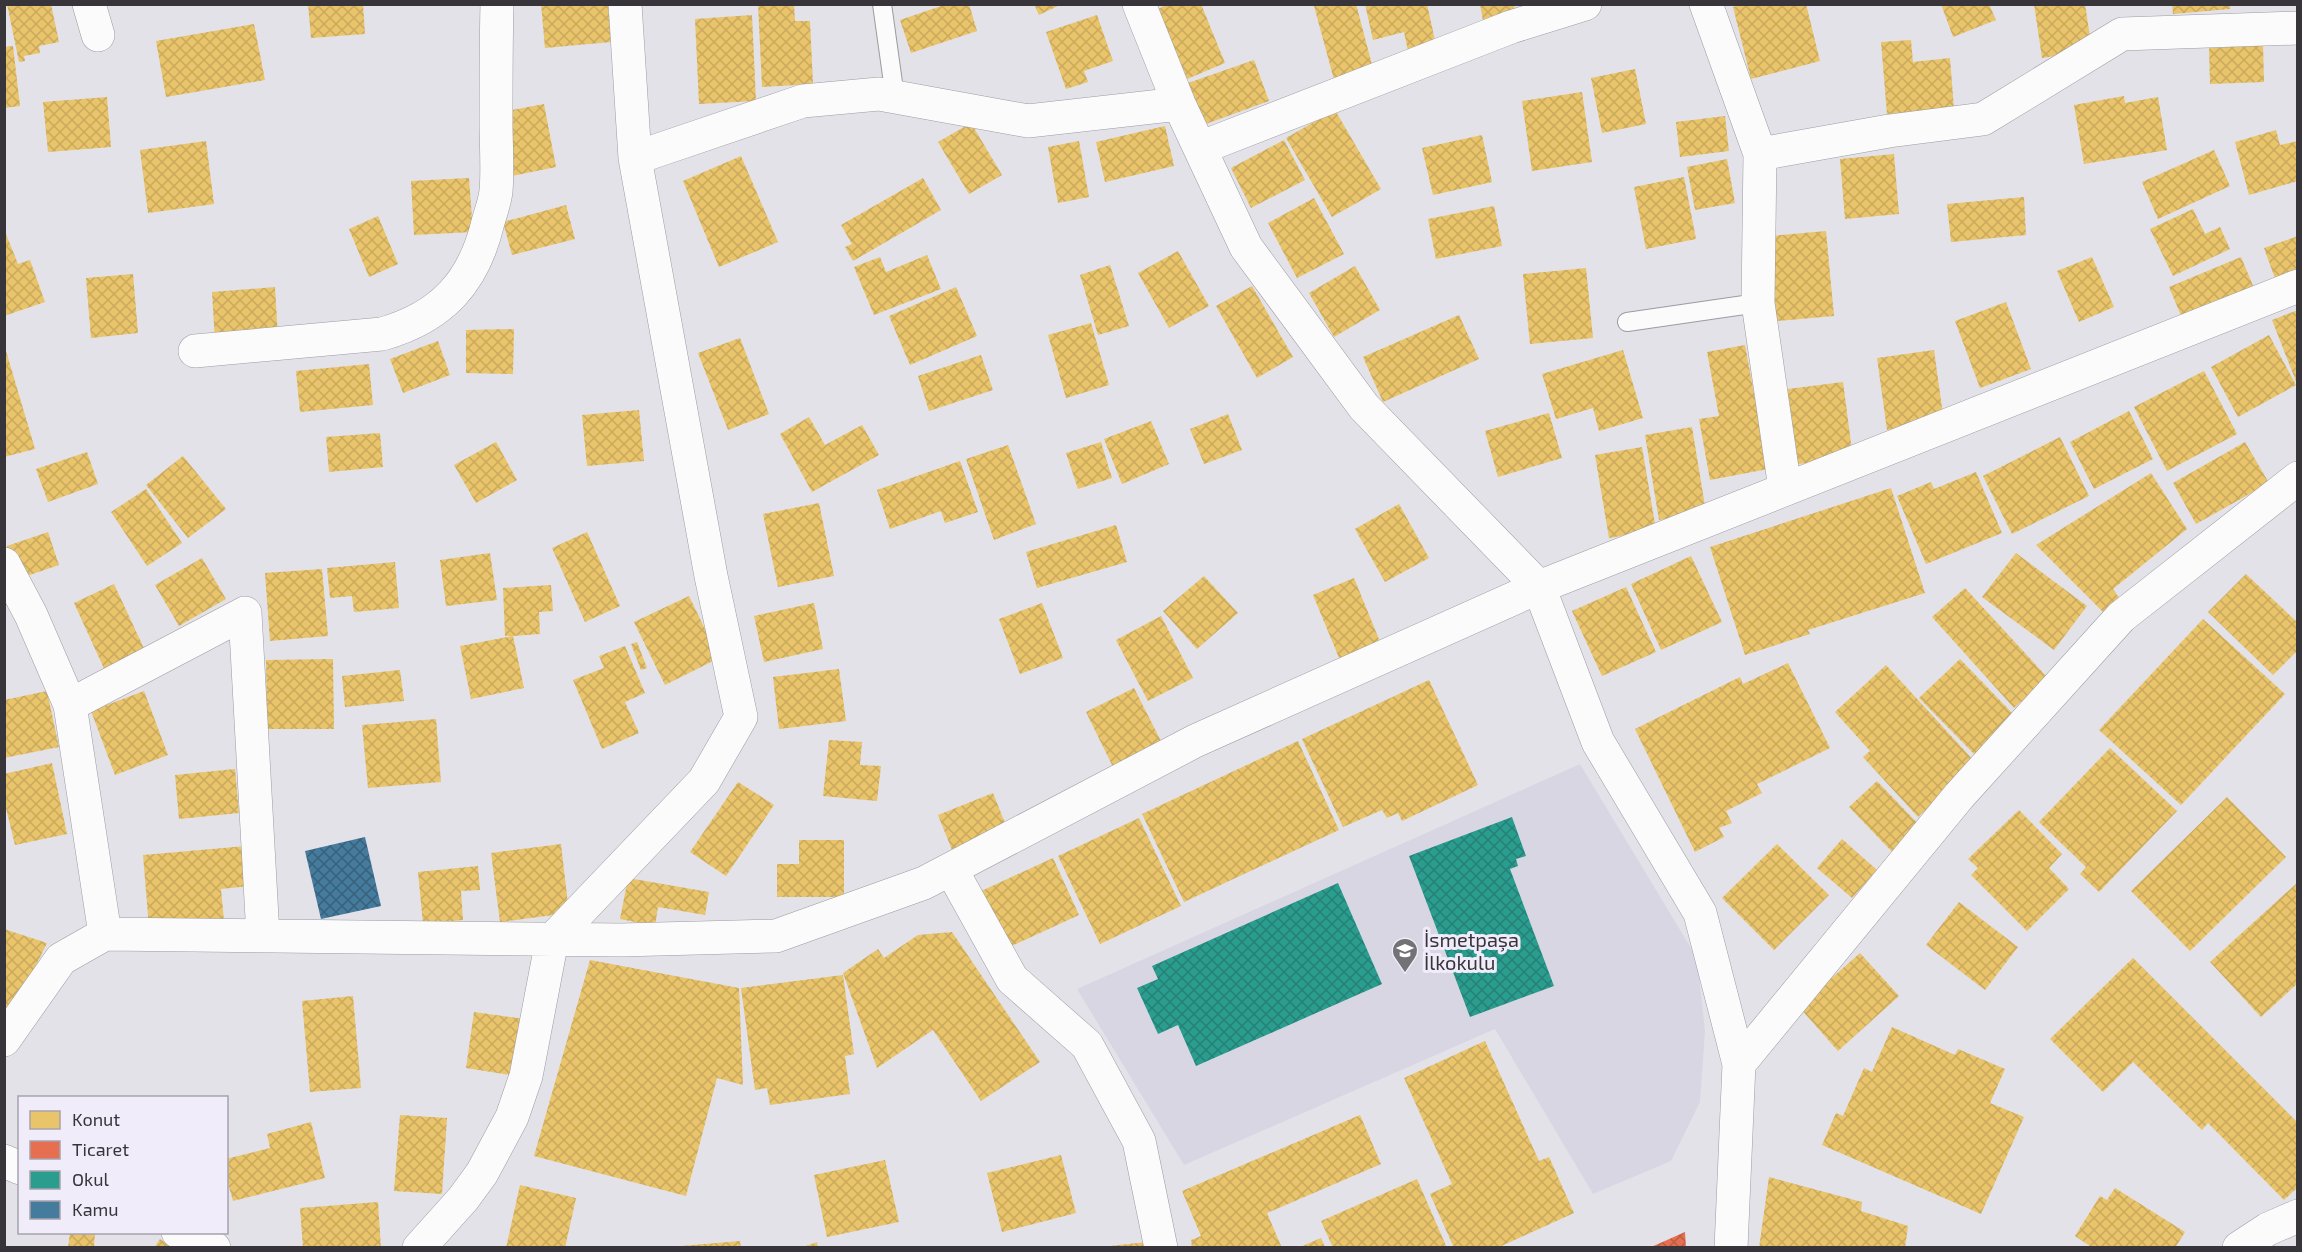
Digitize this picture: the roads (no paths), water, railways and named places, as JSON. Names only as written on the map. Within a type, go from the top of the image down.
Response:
[{"type":"street","points":[[195,351],[382,334],[403,329],[421,319],[457,291],[472,270],[482,248],[496,192],[496,4]]},
{"type":"street","points":[[419,1248],[463,1199],[482,1173],[512,1117],[526,1076],[552,940],[704,781],[741,717],[711,576],[635,158],[625,4]]},
{"type":"street","points":[[1139,4],[1179,104],[1246,247],[1364,407],[1539,586],[1598,742],[1700,913],[1739,1064],[1731,1248]]},
{"type":"street","points":[[1200,148],[1511,27],[1585,4]]},
{"type":"street","points":[[1706,4],[1760,154],[1758,303],[1785,489]]},
{"type":"street","points":[[1760,154],[1889,130],[1983,119],[2122,34],[2291,21]]},
{"type":"street","points":[[635,158],[803,100],[879,94],[1028,121],[1179,104]]},
{"type":"street","points":[[4,1040],[61,958],[105,934],[552,940],[776,936],[924,883],[1195,741],[1539,586],[2298,286]]},
{"type":"street","points":[[1739,1064],[1959,796],[2121,617],[2298,478]]},
{"type":"street","points":[[4,564],[31,615],[69,705],[105,934]]},
{"type":"street","points":[[69,705],[245,613],[263,936]]},
{"type":"street","points":[[951,869],[1012,979],[1087,1045],[1139,1141],[1161,1248]]},
{"type":"street","points":[[4,1161],[18,1167]]},
{"type":"street","points":[[2238,1248],[2268,1229],[2298,1216]]},
{"type":"street","points":[[180,1234],[214,1248]]},
{"type":"lane","points":[[882,4],[895,97]]},
{"type":"lane","points":[[1627,322],[1758,303]]},
{"type":"place","name":"İsmetpaşa İlkokulu","points":[[1405,974]]}]
